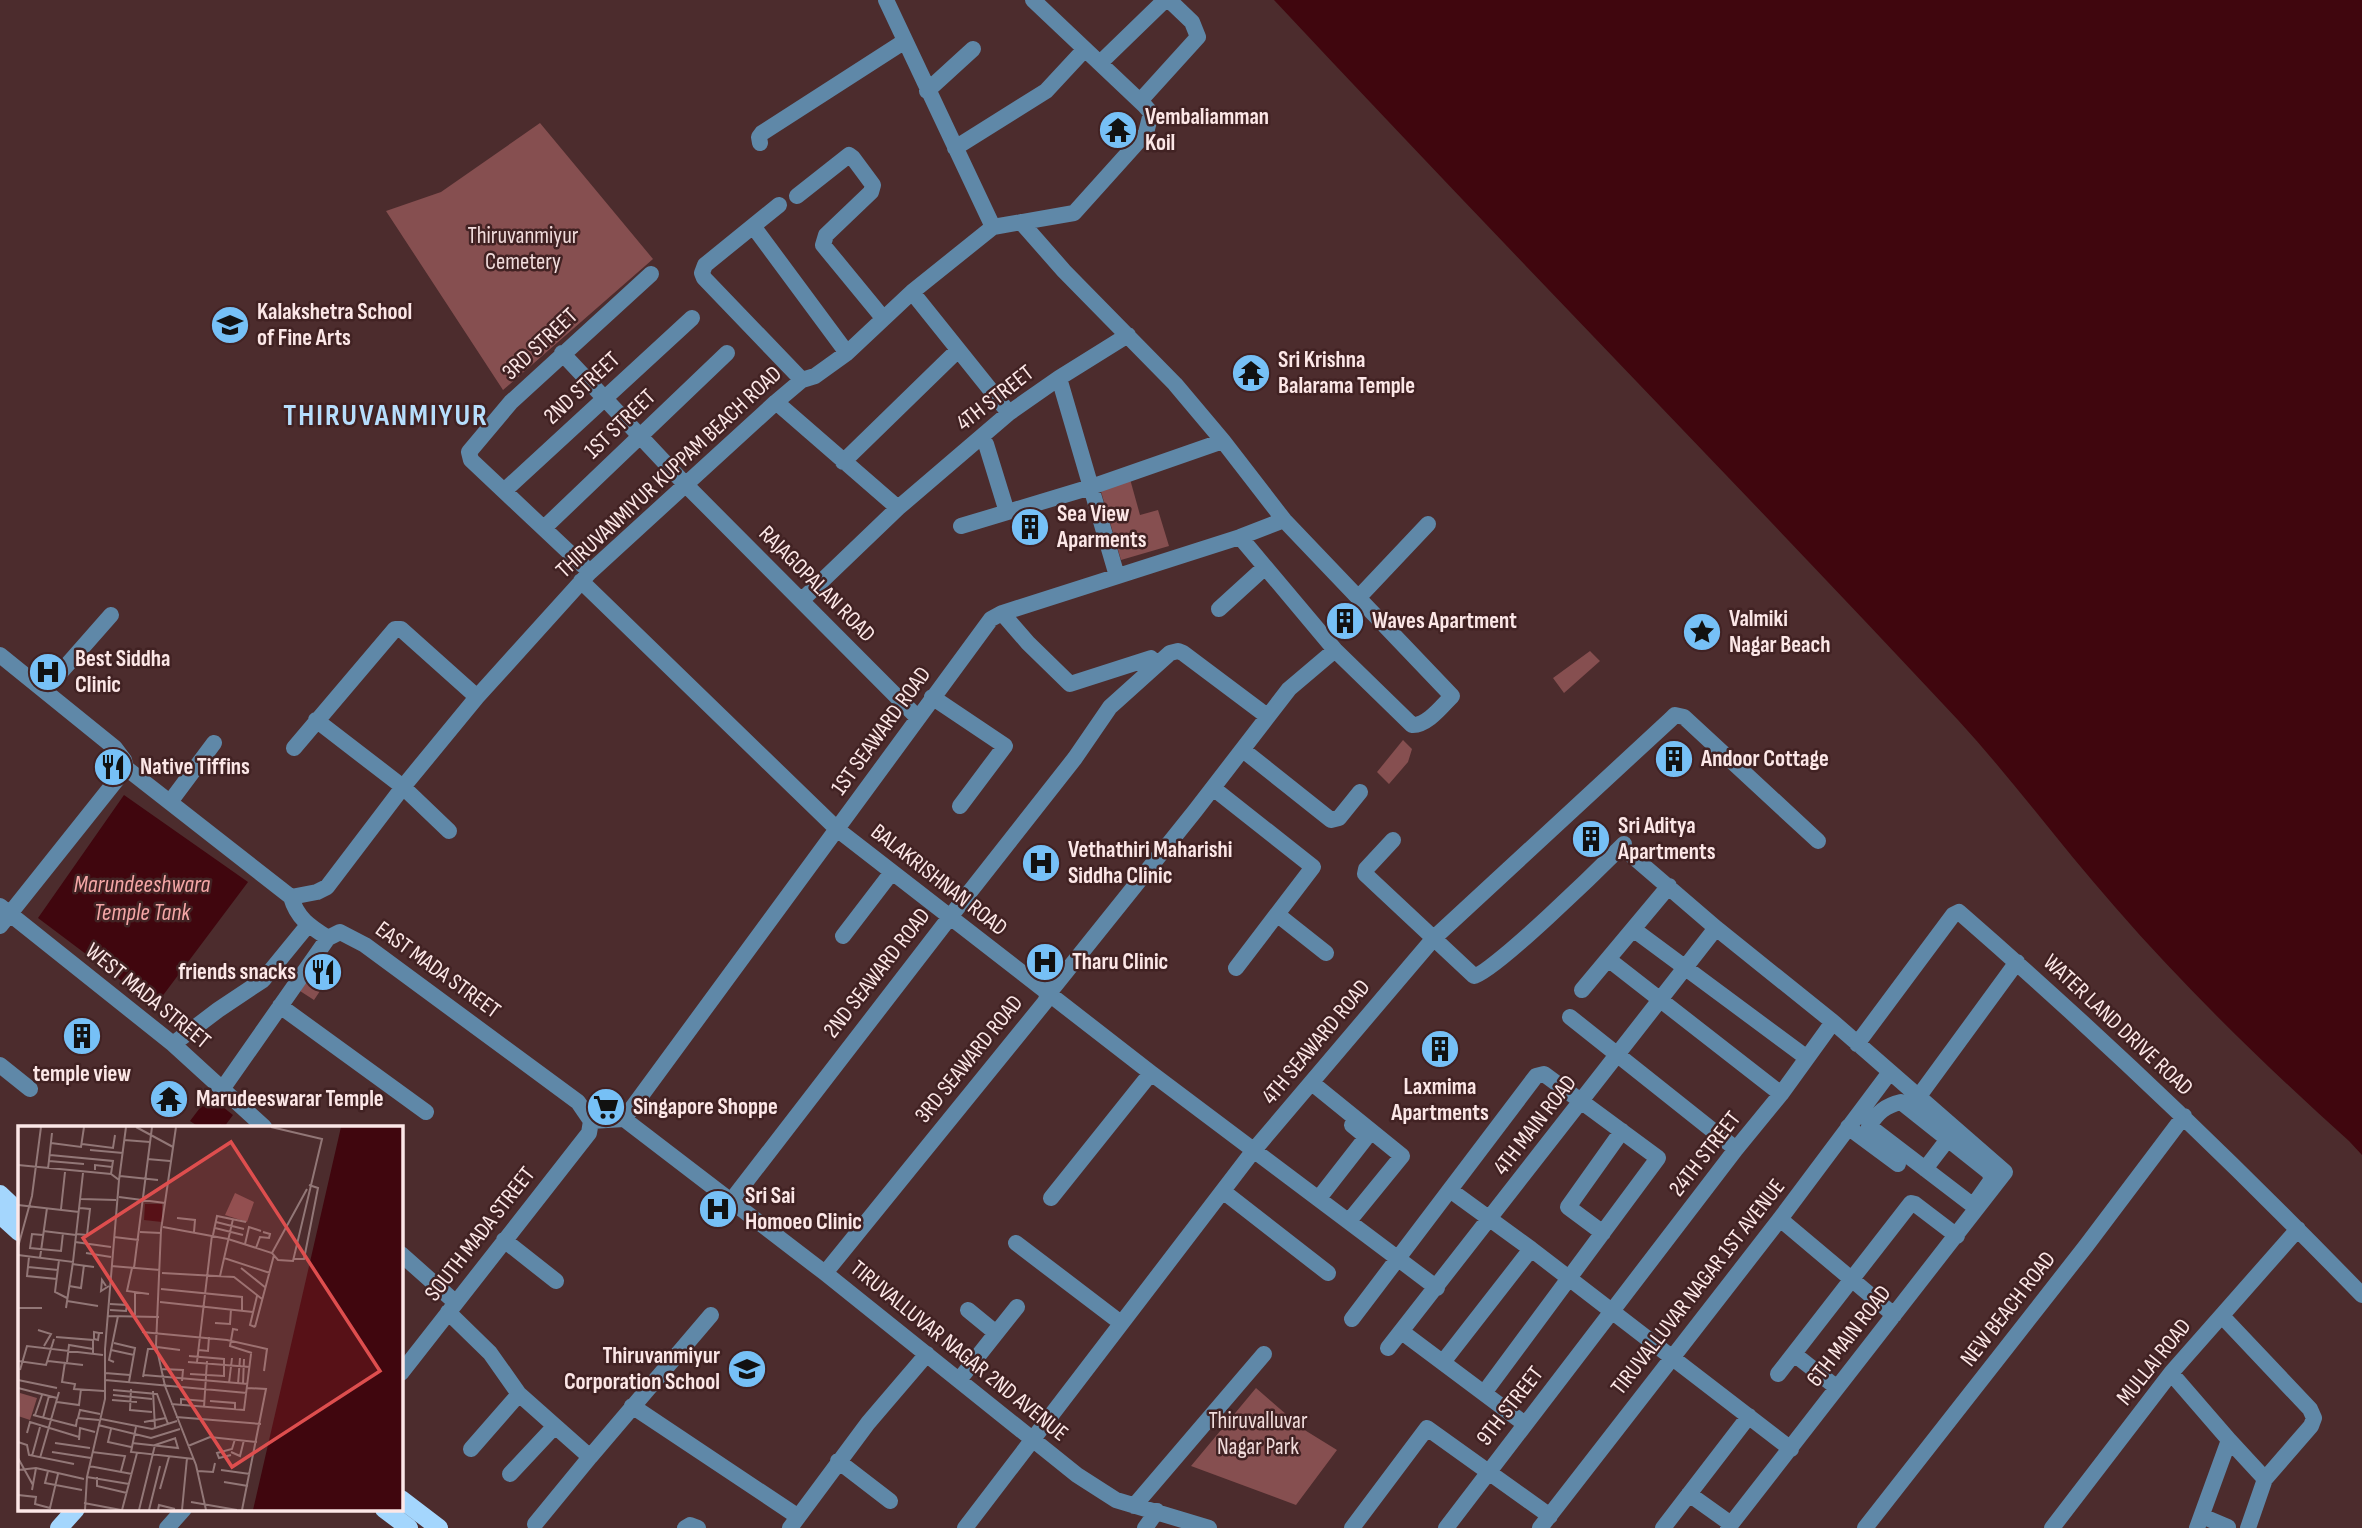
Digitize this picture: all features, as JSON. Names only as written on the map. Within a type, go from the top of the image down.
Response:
[{"type":"main road","points":[[0,1194],[18,1211]]},
{"type":"main road","points":[[0,1215],[18,1231]]},
{"type":"main road","points":[[402,1500],[439,1528]]},
{"type":"main road","points":[[59,1528],[75,1510]]},
{"type":"main road","points":[[385,1510],[409,1528]]},
{"type":"street","points":[[886,0],[993,228]]},
{"type":"street","points":[[1033,0],[1145,107]]},
{"type":"street","points":[[1100,63],[1167,0]]},
{"type":"street","name":"THIRUVANMIYUR KUPPAM BEACH ROAD","points":[[290,897],[317,892],[327,887],[403,787],[477,697],[585,576],[776,402],[802,380],[815,376],[847,353],[912,292],[993,228],[1074,213],[1146,133],[1145,107],[1198,37],[1192,22],[1167,0]]},
{"type":"street","points":[[760,143],[762,133],[905,41]]},
{"type":"street","points":[[927,91],[973,49]]},
{"type":"street","points":[[955,148],[1046,91],[1085,49]]},
{"type":"street","points":[[797,196],[849,155],[873,185],[871,192],[826,234],[822,245],[883,318]]},
{"type":"street","points":[[779,205],[705,265],[702,272],[707,281],[802,380]]},
{"type":"street","points":[[1021,222],[1064,271],[1175,384],[1284,520],[1452,696],[1420,725],[1412,725],[1335,650],[1240,537]]},
{"type":"street","points":[[752,226],[847,353]]},
{"type":"street","name":"3RD STREET","points":[[468,455],[470,449],[511,402],[650,274]]},
{"type":"street","points":[[912,292],[1009,413]]},
{"type":"street","name":"2ND STREET","points":[[504,491],[692,318]]},
{"type":"street","name":"4TH STREET","points":[[802,600],[898,508],[1009,413],[1128,335]]},
{"type":"street","points":[[843,462],[958,349]]},
{"type":"street","name":"1ST STREET","points":[[544,528],[727,353]]},
{"type":"street","name":"RAJAGOPALAN ROAD","points":[[562,354],[684,484],[917,717]]},
{"type":"street","points":[[1059,378],[1117,576]]},
{"type":"street","points":[[776,402],[898,508]]},
{"type":"street","points":[[961,526],[1091,487],[1223,441]]},
{"type":"street","points":[[986,444],[1007,512]]},
{"type":"street","name":"BALAKRISHNAN ROAD","points":[[468,455],[544,528],[585,576],[838,830],[1151,1073],[1437,1288]]},
{"type":"street","name":"1ST SEAWARD ROAD","points":[[624,1119],[990,619],[1002,612],[1240,537],[1284,520]]},
{"type":"street","points":[[1359,597],[1428,524]]},
{"type":"street","points":[[1219,609],[1264,568]]},
{"type":"street","points":[[1002,612],[1028,643],[1070,684],[1151,658]]},
{"type":"street","points":[[45,690],[111,615]]},
{"type":"street","points":[[294,748],[392,631],[398,628],[477,697]]},
{"type":"street","name":"3RD SEAWARD ROAD","points":[[825,1273],[1045,1002],[1049,993],[1289,689],[1335,650]]},
{"type":"street","name":"2ND SEAWARD ROAD","points":[[731,1200],[1076,758],[1110,707],[1170,653],[1178,651],[1267,716]]},
{"type":"street","name":"EAST MADA STREET","points":[[0,655],[115,748],[124,760],[126,768],[290,897],[299,918],[328,938],[340,932],[365,944],[578,1102],[591,1121]]},
{"type":"street","points":[[932,697],[1005,746],[960,806]]},
{"type":"street","name":"4TH SEAWARD ROAD","points":[[965,1528],[1254,1150],[1434,938],[1671,719],[1679,715],[1684,717],[1818,841]]},
{"type":"street","points":[[316,720],[403,787],[449,831]]},
{"type":"street","points":[[170,802],[214,743]]},
{"type":"street","points":[[1243,750],[1331,820],[1339,818],[1360,792]]},
{"type":"street","points":[[3,915],[126,768]]},
{"type":"street","points":[[1213,788],[1312,865],[1311,871],[1236,968]]},
{"type":"street","points":[[1393,840],[1364,872],[1471,974],[1479,976],[1627,849],[1716,928],[1890,1072],[1913,1097],[1944,1130],[1989,1172],[1992,1179],[1975,1203],[1971,1204],[1869,1126],[1879,1112],[1889,1105],[1913,1097],[2017,962]]},
{"type":"street","points":[[843,936],[892,872]]},
{"type":"street","points":[[1582,990],[1669,886]]},
{"type":"street","name":"WATER LAND DRIVE ROAD","points":[[1857,1044],[1955,912],[1959,912],[2184,1116],[2362,1295]]},
{"type":"street","name":"WEST MADA STREET","points":[[3,915],[173,1044],[263,1126]]},
{"type":"street","points":[[1278,915],[1326,953]]},
{"type":"street","points":[[173,1044],[263,980],[308,925]]},
{"type":"street","name":"4TH MAIN ROAD","points":[[1388,1348],[1716,928]]},
{"type":"street","points":[[1633,929],[1807,1059]]},
{"type":"street","points":[[223,1088],[328,938]]},
{"type":"street","points":[[1608,959],[1781,1094]]},
{"type":"street","points":[[280,1006],[426,1112]]},
{"type":"street","points":[[1570,1017],[1736,1149]]},
{"type":"street","name":"24TH STREET","points":[[1612,1312],[1833,1023]]},
{"type":"street","points":[[0,1065],[30,1089]]},
{"type":"street","name":"TIRUVALLUVAR NAGAR 1ST AVENUE","points":[[1545,1522],[1780,1219],[1890,1072]]},
{"type":"street","points":[[1051,1198],[1151,1073]]},
{"type":"street","points":[[1352,1320],[1539,1074],[1544,1074],[1658,1158],[1484,1393]]},
{"type":"street","points":[[1309,1086],[1365,1137],[1327,1174],[1319,1198]]},
{"type":"street","points":[[1309,1086],[1402,1156],[1349,1221]]},
{"type":"street","name":"NEW BEACH ROAD","points":[[1865,1528],[2086,1247],[2184,1116]]},
{"type":"street","points":[[591,1121],[624,1119]]},
{"type":"street","name":"TIRUVALLUVAR NAGAR 2ND AVENUE","points":[[624,1119],[825,1273],[1077,1475],[1116,1500],[1209,1528]]},
{"type":"street","name":"SOUTH MADA STREET","points":[[402,1372],[589,1133],[591,1121]]},
{"type":"street","points":[[1848,1127],[1898,1164]]},
{"type":"street","points":[[1925,1169],[1944,1130]]},
{"type":"street","name":"6TH MAIN ROAD","points":[[1730,1526],[2004,1172],[1944,1130]]},
{"type":"street","points":[[1603,1233],[1568,1208],[1622,1132]]},
{"type":"street","points":[[1450,1190],[1791,1449]]},
{"type":"street","points":[[1224,1192],[1328,1273]]},
{"type":"street","points":[[1778,1374],[1911,1203],[1957,1236]]},
{"type":"street","points":[[1780,1219],[1894,1315]]},
{"type":"street","name":"MULLAI ROAD","points":[[2052,1528],[2171,1373],[2298,1229]]},
{"type":"street","points":[[504,1240],[556,1281]]},
{"type":"street","points":[[1016,1243],[1121,1323]]},
{"type":"street","points":[[1443,1362],[1531,1249]]},
{"type":"street","points":[[402,1255],[490,1353],[519,1394],[590,1457]]},
{"type":"street","points":[[959,1380],[1017,1307]]},
{"type":"street","points":[[968,1310],[996,1334]]},
{"type":"street","name":"9TH STREET","points":[[1446,1528],[1612,1312]]},
{"type":"street","points":[[535,1524],[711,1315]]},
{"type":"street","points":[[2222,1316],[2313,1415],[2313,1423],[2265,1479],[2248,1528]]},
{"type":"street","points":[[1402,1332],[1525,1424]]},
{"type":"street","points":[[632,1406],[793,1522],[838,1461],[927,1354]]},
{"type":"street","points":[[1134,1506],[1264,1354]]},
{"type":"street","points":[[1794,1354],[1836,1387]]},
{"type":"street","points":[[2171,1373],[2265,1479]]},
{"type":"street","points":[[471,1449],[519,1394]]},
{"type":"street","points":[[1663,1528],[1749,1416]]},
{"type":"street","points":[[510,1474],[554,1427]]},
{"type":"street","points":[[1352,1528],[1427,1428],[1488,1472],[1545,1522]]},
{"type":"street","points":[[2228,1527],[2199,1522],[2229,1440]]},
{"type":"street","points":[[838,1461],[890,1501]]},
{"type":"street","points":[[1689,1494],[1730,1526]]},
{"type":"street","points":[[167,1528],[183,1510]]},
{"type":"street","points":[[1145,1528],[1157,1511]]},
{"type":"street","points":[[685,1528],[690,1525],[698,1528]]},
{"type":"green space","name":"Thiruvanmiyur Cemetery","points":[[540,123],[653,259],[503,390],[386,211],[441,192]]},
{"type":"green space","points":[[1130,479],[1140,515],[1158,510],[1169,546],[1121,560],[1100,488]]},
{"type":"green space","points":[[1590,651],[1600,661],[1564,693],[1553,678]]},
{"type":"green space","points":[[1403,740],[1412,749],[1408,762],[1389,784],[1377,772]]},
{"type":"green space","points":[[311,973],[326,982],[314,1000],[300,991]]},
{"type":"green space","name":"Thiruvalluvar Nagar Park","points":[[1256,1388],[1303,1429],[1337,1450],[1296,1505],[1191,1466]]},
{"type":"water","points":[[1274,0],[2362,0],[2362,1155],[2170,968],[2095,884],[1958,720]]},
{"type":"water","name":"Marundeeshwara Temple Tank","points":[[124,795],[248,882],[155,1006],[38,918]]},
{"type":"water","points":[[209,1096],[233,1115],[225,1126],[198,1126],[190,1121]]},
{"type":"place","name":"Vembaliamman Koil","points":[[1118,130]]},
{"type":"place","name":"Kalakshetra School of Fine Arts","points":[[230,325]]},
{"type":"place","name":"Sri Krishna Balarama Temple","points":[[1251,373]]},
{"type":"place","name":"Sea View Aparments","points":[[1030,527]]},
{"type":"place","name":"Waves Apartment","points":[[1345,621]]},
{"type":"place","name":"Valmiki Nagar Beach","points":[[1702,632]]},
{"type":"place","name":"Best Siddha Clinic","points":[[48,672]]},
{"type":"place","name":"Andoor Cottage","points":[[1674,759]]},
{"type":"place","name":"Native Tiffins","points":[[113,767]]},
{"type":"place","name":"Sri Aditya Apartments","points":[[1591,839]]},
{"type":"place","name":"Vethathiri Maharishi Siddha Clinic","points":[[1041,863]]},
{"type":"place","name":"Tharu Clinic","points":[[1045,962]]},
{"type":"place","name":"friends snacks","points":[[323,972]]},
{"type":"place","name":"temple view","points":[[82,1036]]},
{"type":"place","name":"Laxmima Apartments","points":[[1440,1049]]},
{"type":"place","name":"Marudeeswarar Temple","points":[[169,1099]]},
{"type":"place","name":"Singapore Shoppe","points":[[606,1107]]},
{"type":"place","name":"Sri Sai Homoeo Clinic","points":[[718,1209]]},
{"type":"place","name":"Thiruvanmiyur Corporation School","points":[[747,1369]]},
{"type":"district","name":"THIRUVANMIYUR","points":[[386,416]]}]
